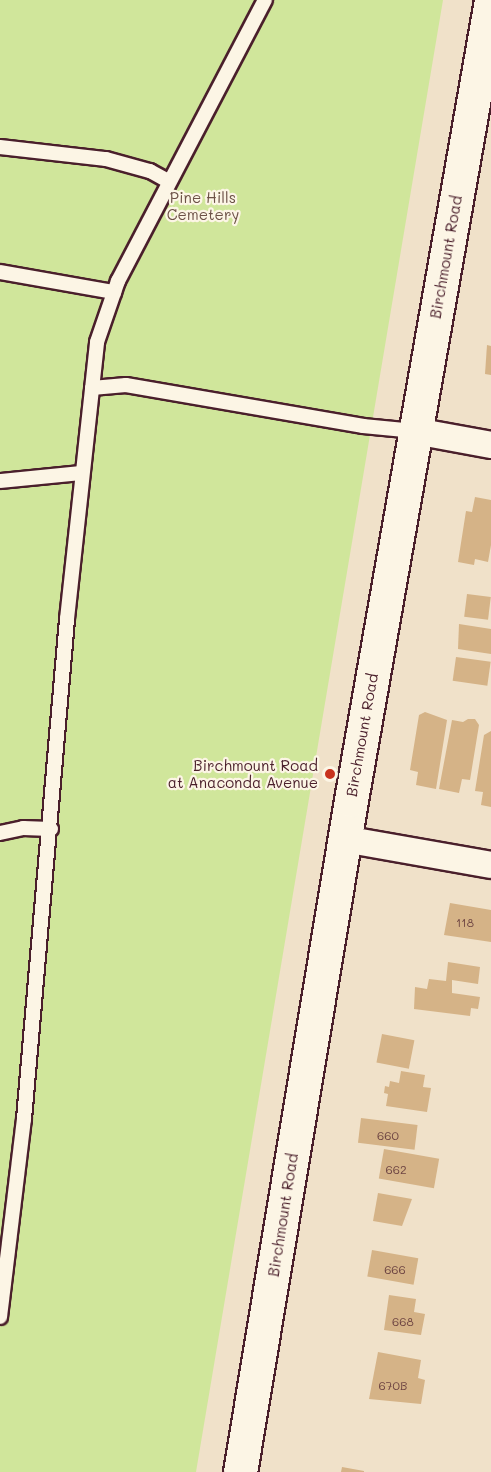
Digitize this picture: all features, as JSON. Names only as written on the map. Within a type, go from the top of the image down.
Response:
[{"type":"main road","name":"Birchmount Road","points":[[240,1472],[344,839],[491,0]]},
{"type":"street","points":[[416,431],[491,445]]},
{"type":"street","points":[[344,839],[491,865]]},
{"type":"lane","points":[[0,1317],[24,1119],[82,473],[97,342],[114,292],[168,181],[265,0]]},
{"type":"lane","points":[[0,147],[106,159],[150,171],[168,181]]},
{"type":"lane","points":[[0,272],[114,292]]},
{"type":"lane","points":[[92,388],[126,384],[363,426],[416,431]]},
{"type":"lane","points":[[0,481],[82,473]]},
{"type":"lane","points":[[0,833],[23,828],[51,829]]},
{"type":"green space","name":"Pine Hills Cemetery","points":[[0,0],[443,0],[196,1472],[0,1472]]},
{"type":"building","points":[[487,345],[491,346],[491,375],[485,374]]},
{"type":"building","points":[[475,497],[491,500],[491,545],[488,562],[475,559],[474,565],[458,562],[466,511],[472,512]]},
{"type":"building","points":[[467,594],[491,597],[488,620],[464,617]]},
{"type":"building","points":[[459,624],[491,629],[491,654],[458,649]]},
{"type":"building","points":[[456,657],[491,662],[487,686],[453,681]]},
{"type":"building","points":[[425,712],[447,720],[436,789],[416,785],[418,772],[410,770],[419,715]]},
{"type":"building","points":[[475,719],[479,725],[470,780],[462,779],[459,793],[439,789],[452,720],[463,722]]},
{"type":"building","points":[[491,731],[491,807],[481,805],[483,792],[475,791],[484,735]]},
{"type":"building","points":[[450,903],[491,910],[491,942],[444,935]]},
{"type":"building","points":[[448,962],[480,967],[478,984],[452,980],[452,993],[480,997],[478,1009],[471,1008],[470,1016],[414,1009],[415,987],[427,989],[429,979],[446,981]]},
{"type":"building","points":[[382,1034],[414,1040],[409,1069],[376,1062]]},
{"type":"building","points":[[401,1071],[425,1075],[423,1087],[431,1088],[427,1112],[386,1106],[388,1094],[384,1093],[385,1086],[389,1087],[390,1081],[399,1083]]},
{"type":"building","points":[[361,1118],[418,1125],[415,1150],[358,1143]]},
{"type":"building","points":[[384,1149],[439,1159],[434,1188],[379,1179]]},
{"type":"building","points":[[378,1193],[412,1199],[402,1226],[373,1221]]},
{"type":"building","points":[[372,1250],[418,1258],[414,1285],[367,1277]]},
{"type":"building","points":[[389,1295],[416,1299],[414,1312],[425,1314],[421,1335],[384,1330]]},
{"type":"building","points":[[378,1352],[421,1360],[418,1378],[425,1380],[421,1404],[369,1399]]},
{"type":"building","points":[[342,1467],[364,1471],[364,1472],[341,1472]]},
{"type":"place","name":"Birchmount Road at Anaconda Avenue","points":[[330,774]]}]
